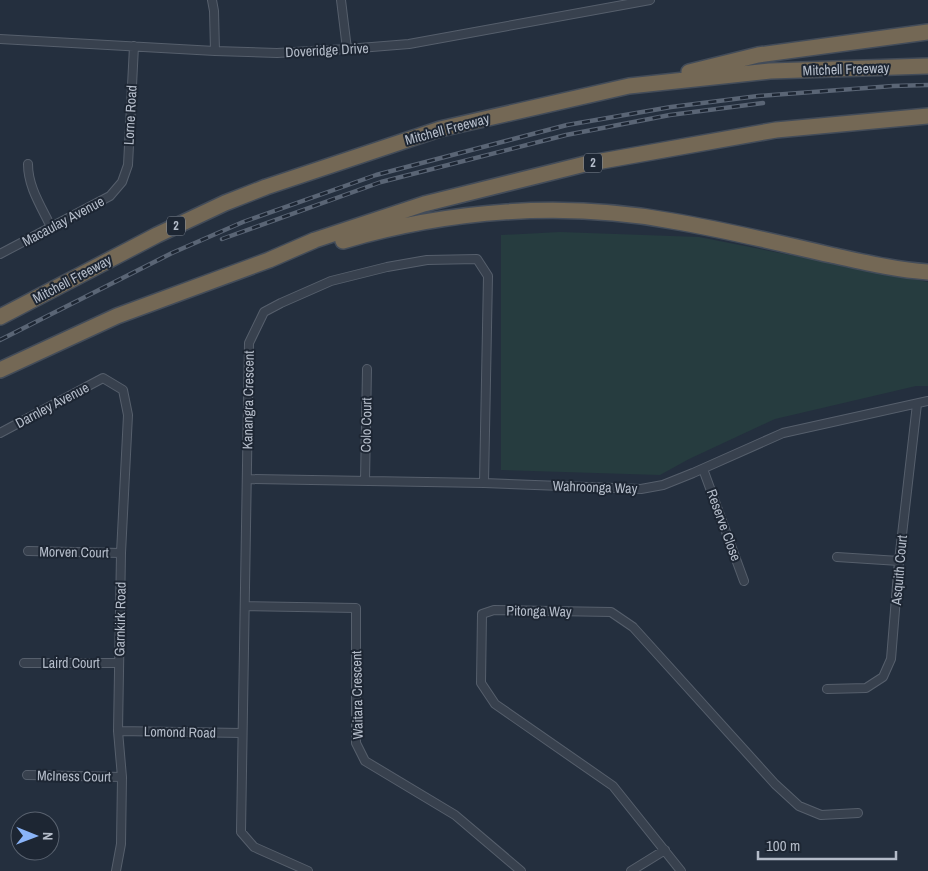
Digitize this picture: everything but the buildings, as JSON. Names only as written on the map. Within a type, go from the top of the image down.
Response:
[{"type":"highway","points":[[629,86],[758,55],[928,32]]},
{"type":"highway","name":"Mitchell Freeway","points":[[0,317],[157,235],[225,204],[266,187],[440,129],[629,86],[770,71],[928,66]]},
{"type":"highway","name":"2","points":[[0,370],[117,316],[269,260],[316,240],[415,207],[586,164],[776,130],[928,116]]},
{"type":"highway","points":[[269,260],[373,232],[432,220],[502,212],[555,210],[624,214],[671,220],[882,266],[928,272]]},
{"type":"street","points":[[212,0],[215,51]]},
{"type":"street","points":[[341,0],[347,49]]},
{"type":"street","name":"Doveridge Drive","points":[[0,40],[277,53],[347,49],[409,44],[650,0]]},
{"type":"street","name":"Lorne Road","points":[[122,182],[128,165],[134,46]]},
{"type":"street","points":[[28,164],[32,190],[51,227]]},
{"type":"street","name":"Macaulay Avenue","points":[[0,254],[110,196],[122,182]]},
{"type":"street","name":"Kanangra Crescent","points":[[308,871],[254,847],[242,832],[249,342],[264,312],[331,281],[387,266],[427,260],[478,259],[488,276],[484,483]]},
{"type":"street","name":"Colo Court","points":[[365,481],[367,369]]},
{"type":"street","name":"Darnley Avenue","points":[[0,433],[103,378]]},
{"type":"street","name":"Garnkirk Road","points":[[103,378],[123,390],[128,415],[121,553],[119,663],[118,730],[122,777],[121,844],[116,871]]},
{"type":"street","name":"Wahroonga Way","points":[[247,479],[642,488],[663,485],[783,433],[928,401]]},
{"type":"street","name":"Asquith Court","points":[[827,689],[866,688],[883,677],[891,659],[917,404]]},
{"type":"street","name":"Reserve Close","points":[[703,469],[744,581]]},
{"type":"street","name":"Morven Court","points":[[28,551],[121,553]]},
{"type":"street","points":[[837,557],[900,561]]},
{"type":"street","name":"Waitara Crescent","points":[[245,606],[356,608],[356,742],[364,761],[455,815],[521,871]]},
{"type":"street","name":"Pitonga Way","points":[[681,871],[613,786],[495,704],[481,683],[482,614],[494,610],[611,612],[633,627],[775,784],[799,806],[821,815],[858,813]]},
{"type":"street","name":"Laird Court","points":[[24,663],[119,663]]},
{"type":"street","name":"Lomond Road","points":[[118,730],[242,733]]},
{"type":"street","name":"McIness Court","points":[[27,775],[122,777]]},
{"type":"street","points":[[631,871],[666,850]]},
{"type":"green space","points":[[560,232],[699,237],[928,282],[928,386],[916,386],[775,419],[689,459],[660,475],[501,470],[501,235]]},
{"type":"railway","points":[[0,340],[172,253],[243,222],[376,175],[567,125],[671,107],[758,96],[928,85]]},
{"type":"railway","points":[[222,239],[381,182],[566,135],[670,115],[763,103]]}]
